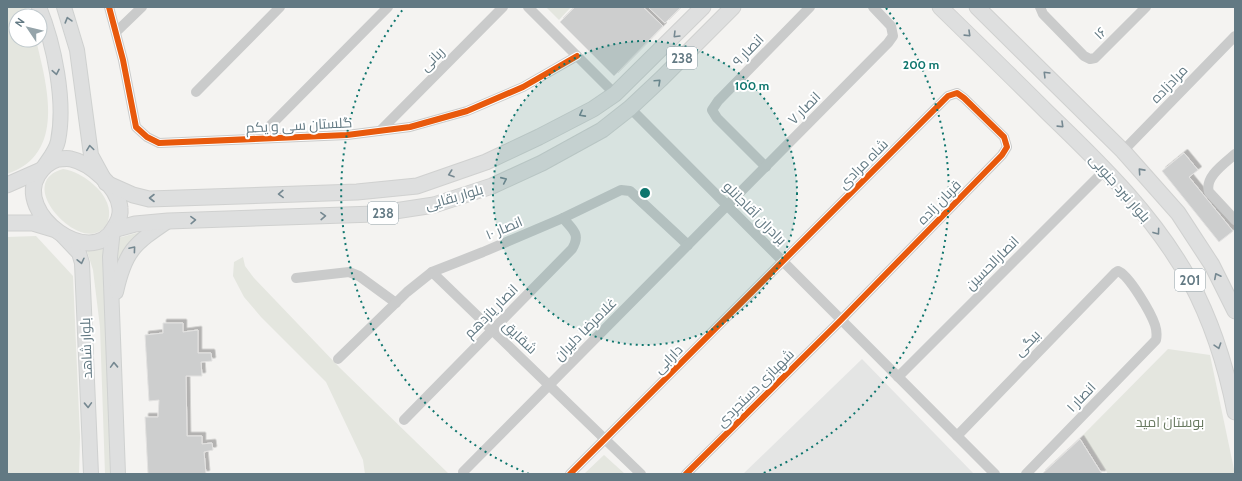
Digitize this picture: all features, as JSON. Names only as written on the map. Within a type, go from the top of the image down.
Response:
[{"type":"main road","points":[[7,185],[41,170],[50,162],[69,158],[92,169],[117,196],[120,208],[118,221],[113,230],[103,239],[88,244],[69,238],[58,231],[41,215],[34,202],[32,191],[35,180],[41,170],[51,157],[58,142],[60,111],[57,74],[44,20],[39,7]]},
{"type":"main road","points":[[64,7],[77,50],[90,155],[106,183]]},
{"type":"main road","name":"بلوار بقایی","points":[[106,183],[133,195],[149,198],[356,192],[417,186],[486,162],[532,140],[615,94],[703,7]]},
{"type":"main road","name":"بلوار بقایی","points":[[113,230],[135,224],[168,221],[375,214],[434,205],[492,186],[542,163],[602,130],[630,108],[733,7]]},
{"type":"main road","name":"بلوار نبرد جنوبی","points":[[940,7],[1106,169],[1154,228],[1190,281],[1211,327],[1228,379],[1235,412]]},
{"type":"main road","name":"بلوار نبرد جنوبی","points":[[977,7],[1123,151],[1178,213],[1212,265],[1235,311]]},
{"type":"main road","points":[[615,94],[630,108]]},
{"type":"main road","points":[[112,312],[121,270],[127,257],[134,247],[146,236],[168,221]]},
{"type":"main road","points":[[7,223],[33,223],[58,231]]},
{"type":"main road","name":"بلوار شاهد","points":[[113,230],[110,257],[118,474]]},
{"type":"main road","name":"بلوار شاهد","points":[[58,231],[75,248],[82,263],[92,474]]},
{"type":"street","name":"گلستان سی و یکم","points":[[109,7],[116,32],[136,127],[147,137],[159,143],[347,135],[410,127],[467,111],[523,87],[577,56]]},
{"type":"street","points":[[116,32],[142,7]]},
{"type":"street","points":[[196,92],[280,7]]},
{"type":"street","points":[[257,140],[388,7]]},
{"type":"street","name":"ربانی","points":[[380,131],[503,7]]},
{"type":"street","points":[[528,7],[615,94]]},
{"type":"street","name":"انصار ۹","points":[[766,167],[717,118],[712,110],[718,101],[810,7]]},
{"type":"street","name":"انصار ۷","points":[[727,206],[888,43],[893,36],[891,26],[873,7]]},
{"type":"street","name":"۱۶","points":[[1040,7],[1043,14],[1084,56],[1090,59],[1095,58],[1146,7]]},
{"type":"street","name":"مرادزاده","points":[[1123,151],[1235,36]]},
{"type":"street","name":"شاه مرادی","points":[[783,262],[948,96],[957,94],[964,98]]},
{"type":"street","name":"قربان زاده","points":[[841,320],[1002,155],[1007,147],[1004,137],[964,98]]},
{"type":"street","name":"برادران آقاجانلو","points":[[630,108],[995,474]]},
{"type":"street","points":[[1235,154],[1210,178],[1207,186],[1209,192],[1235,220]]},
{"type":"street","name":"انصارالحسین","points":[[898,377],[1106,169]]},
{"type":"street","name":"انصار ۱۰","points":[[338,360],[396,303],[432,272],[563,218],[620,190],[630,191],[688,245]]},
{"type":"street","name":"غلامرضا دلیران","points":[[464,472],[727,206]]},
{"type":"street","name":"انصار یازدهم","points":[[404,420],[572,249],[577,241],[576,234],[563,218]]},
{"type":"street","name":"دارابی","points":[[570,474],[783,262]]},
{"type":"street","points":[[296,278],[349,272],[360,276],[396,303]]},
{"type":"street","name":"شقایق","points":[[432,272],[641,474]]},
{"type":"street","name":"انصار ۱","points":[[1026,474],[1156,340],[1157,333],[1155,324],[1130,282],[1122,273],[1118,272]]},
{"type":"street","name":"بیگی","points":[[957,436],[1118,272]]},
{"type":"street","name":"شهبازی دستجردی","points":[[686,474],[841,320]]},
{"type":"shaded area","points":[[862,359],[974,474],[743,474]]},
{"type":"green space","points":[[7,7],[26,7],[8,8],[8,48],[38,48],[45,78],[48,117],[45,135],[38,151],[26,164],[7,174]]},
{"type":"green space","points":[[546,7],[571,7],[559,20]]},
{"type":"green space","points":[[63,169],[71,171],[89,180],[103,195],[109,212],[108,221],[104,228],[100,231],[87,234],[75,229],[63,221],[53,210],[46,198],[45,186],[50,176]]},
{"type":"green space","points":[[144,231],[129,246],[116,263],[118,238]]},
{"type":"green space","points":[[36,236],[73,276],[80,437],[79,474],[7,474],[7,237]]},
{"type":"green space","points":[[103,245],[112,474],[105,474],[100,327],[93,270],[86,248]]},
{"type":"green space","points":[[243,257],[245,266],[254,278],[340,368],[449,474],[365,474],[363,460],[326,382],[261,317],[244,297],[233,276],[234,262]]},
{"type":"green space","name":"بوستان امید","points":[[1168,349],[1210,355],[1235,474],[1108,474],[1083,435]]},
{"type":"green space","points":[[604,455],[625,474],[584,474]]},
{"type":"building","points":[[575,7],[643,7],[663,26],[614,76],[560,22]]},
{"type":"building","points":[[648,7],[681,7],[665,23]]},
{"type":"building","points":[[1184,153],[1198,170],[1189,177],[1233,231],[1219,242],[1162,171]]},
{"type":"building","points":[[163,323],[183,323],[183,332],[198,330],[198,353],[211,353],[212,361],[201,362],[202,376],[186,376],[187,436],[202,436],[202,444],[212,443],[213,450],[204,452],[206,474],[148,474],[145,417],[158,417],[159,400],[149,401],[145,335],[163,333]]},
{"type":"building","points":[[1080,439],[1102,474],[1042,474]]},
{"type":"cycle path","points":[[109,7],[123,60],[136,127],[147,137],[159,143],[347,135],[410,127],[467,111],[523,87],[577,56]]},
{"type":"cycle path","points":[[570,474],[948,96],[957,93],[964,98],[1004,137],[1007,147],[1002,155],[841,320],[686,474]]}]
